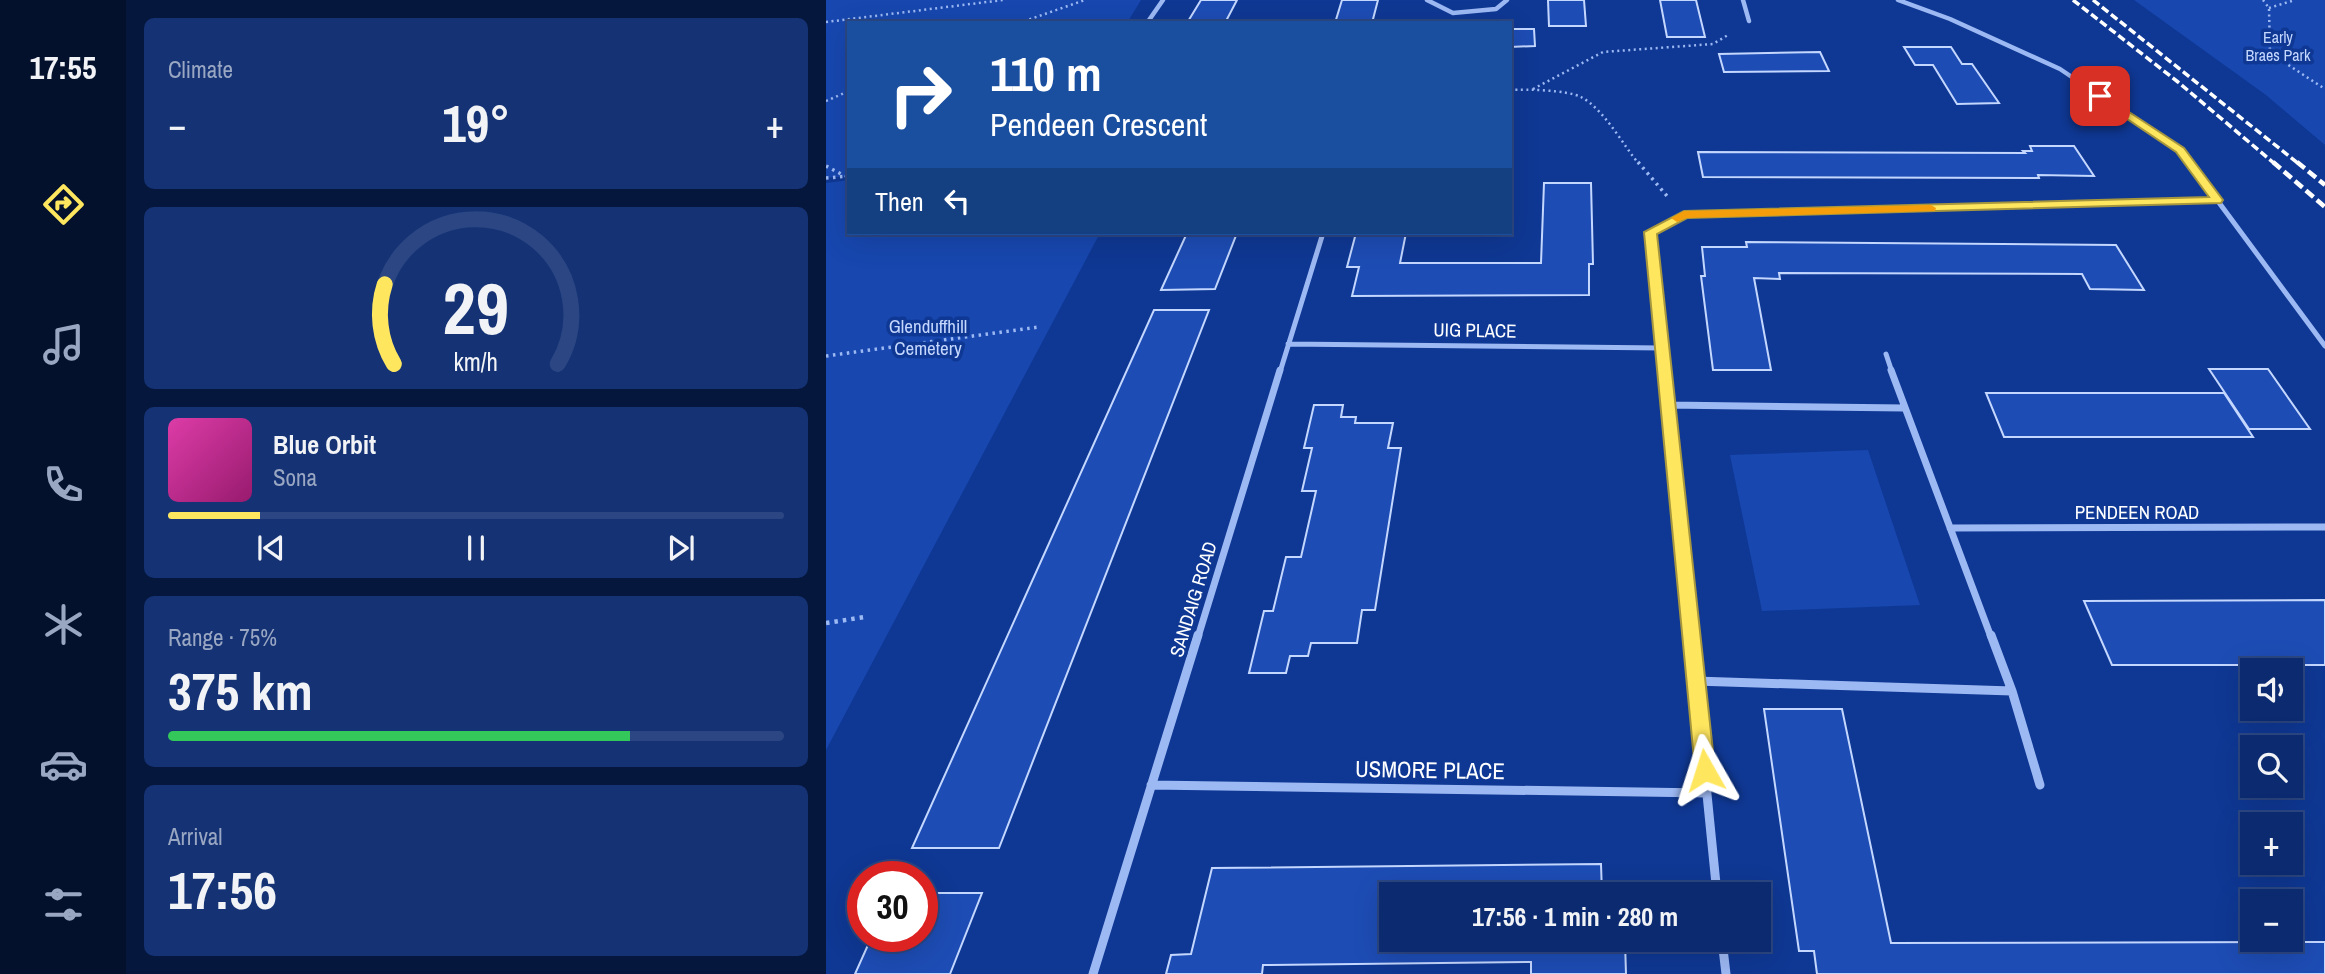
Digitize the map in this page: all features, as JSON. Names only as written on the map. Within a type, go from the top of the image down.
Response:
[{"type":"street","points":[[1148,21],[1163,0]]},
{"type":"street","points":[[1427,0],[1452,13],[1496,9],[1507,0]]},
{"type":"street","points":[[1743,0],[1749,21]]},
{"type":"street","points":[[1898,0],[1950,19],[2060,69],[2180,150],[2325,346]]},
{"type":"street","points":[[1716,882],[1650,232],[1684,215],[2217,200]]},
{"type":"street","name":"SANDAIG ROAD","points":[[1093,974],[1322,235]]},
{"type":"street","name":"UIG PLACE","points":[[1288,344],[1662,348]]},
{"type":"street","points":[[1886,354],[1903,408],[2012,691],[2040,785]]},
{"type":"street","points":[[1668,405],[1903,408]]},
{"type":"street","name":"PENDEEN ROAD","points":[[1950,528],[2325,527]]},
{"type":"street","points":[[1695,681],[2012,691]]},
{"type":"street","name":"USMORE PLACE","points":[[1152,785],[1707,793]]},
{"type":"street","points":[[1723,952],[1726,974]]},
{"type":"path","points":[[826,22],[1003,0]]},
{"type":"path","points":[[1026,21],[1085,0]]},
{"type":"path","points":[[2263,0],[2269,8],[2270,53],[2325,89]]},
{"type":"path","points":[[2269,8],[2295,0]]},
{"type":"path","points":[[1533,89],[1603,52],[1713,44],[1749,21]]},
{"type":"path","points":[[1512,90],[1533,89],[1581,97],[1607,121],[1628,151],[1684,215]]},
{"type":"path","points":[[826,101],[847,92]]},
{"type":"path","points":[[826,166],[847,176]]},
{"type":"path","points":[[826,178],[847,176]]},
{"type":"path","points":[[826,356],[1039,327]]},
{"type":"path","points":[[826,623],[865,617]]},
{"type":"green space","points":[[826,0],[1141,0],[1128,21],[847,21],[847,176],[826,178]]},
{"type":"green space","name":"Early Braes Park","points":[[2134,0],[2325,0],[2325,145],[2266,95]]},
{"type":"green space","name":"Glenduffhill Cemetery","points":[[847,180],[847,235],[1099,235],[826,750],[826,183]]},
{"type":"green space","points":[[1868,450],[1920,605],[1762,611],[1730,455]]},
{"type":"building","points":[[1201,0],[1237,0],[1226,21],[1188,21]]},
{"type":"building","points":[[1342,0],[1378,0],[1373,21],[1336,21]]},
{"type":"building","points":[[1548,0],[1584,0],[1586,26],[1549,26]]},
{"type":"building","points":[[1660,0],[1696,0],[1705,37],[1667,37]]},
{"type":"building","points":[[1512,29],[1534,29],[1535,46],[1512,47]]},
{"type":"building","points":[[1904,47],[1951,47],[1962,64],[1972,64],[1999,103],[1957,104],[1933,65],[1915,65]]},
{"type":"building","points":[[1820,52],[1829,71],[1724,72],[1719,54]]},
{"type":"building","points":[[2030,146],[2074,146],[2094,176],[1703,177],[1698,152],[2025,153],[2023,151],[2032,151]]},
{"type":"building","points":[[1544,183],[1591,183],[1593,264],[1589,264],[1589,295],[1352,296],[1359,267],[1347,267],[1355,235],[1406,235],[1400,263],[1541,263]]},
{"type":"building","points":[[1186,235],[1236,235],[1215,289],[1161,290]]},
{"type":"building","points":[[1746,242],[2116,245],[2144,290],[2090,289],[2082,274],[1779,273],[1780,279],[1754,278],[1771,370],[1713,370],[1701,276],[1705,276],[1702,247],[1747,247]]},
{"type":"building","points":[[1154,310],[1209,310],[999,848],[912,848]]},
{"type":"building","points":[[2209,369],[2268,369],[2310,429],[2249,429]]},
{"type":"building","points":[[1986,393],[2224,393],[2253,437],[2004,437]]},
{"type":"building","points":[[1314,405],[1343,405],[1341,417],[1356,417],[1355,423],[1393,423],[1388,448],[1401,448],[1375,610],[1362,610],[1357,643],[1311,643],[1308,656],[1290,656],[1286,673],[1249,673],[1264,611],[1273,611],[1286,557],[1301,557],[1316,491],[1302,491],[1312,448],[1304,448]]},
{"type":"building","points":[[2325,600],[2325,665],[2303,665],[2303,658],[2240,658],[2240,665],[2112,665],[2084,601]]},
{"type":"building","points":[[1764,709],[1842,709],[1891,943],[2240,942],[2240,952],[2303,952],[2303,942],[2325,942],[2325,974],[1817,974],[1814,951],[1799,951]]},
{"type":"building","points":[[1601,864],[1602,882],[1379,882],[1379,952],[1625,952],[1626,974],[1531,974],[1531,962],[1263,965],[1262,974],[1166,974],[1171,955],[1191,954],[1212,868]]},
{"type":"building","points":[[938,893],[982,893],[950,974],[855,974],[865,952],[938,952]]},
{"type":"railway","points":[[2073,0],[2178,82],[2275,164]]},
{"type":"railway","points":[[2093,0],[2299,164]]},
{"type":"railway","points":[[2273,162],[2325,207]]},
{"type":"railway","points":[[2297,162],[2325,185]]},
{"type":"slow traffic","points":[[1677,218],[1684,215],[1931,208]]},
{"type":"route","points":[[1705,770],[1650,232],[1684,215],[2217,200],[2180,150],[2100,96]]}]
